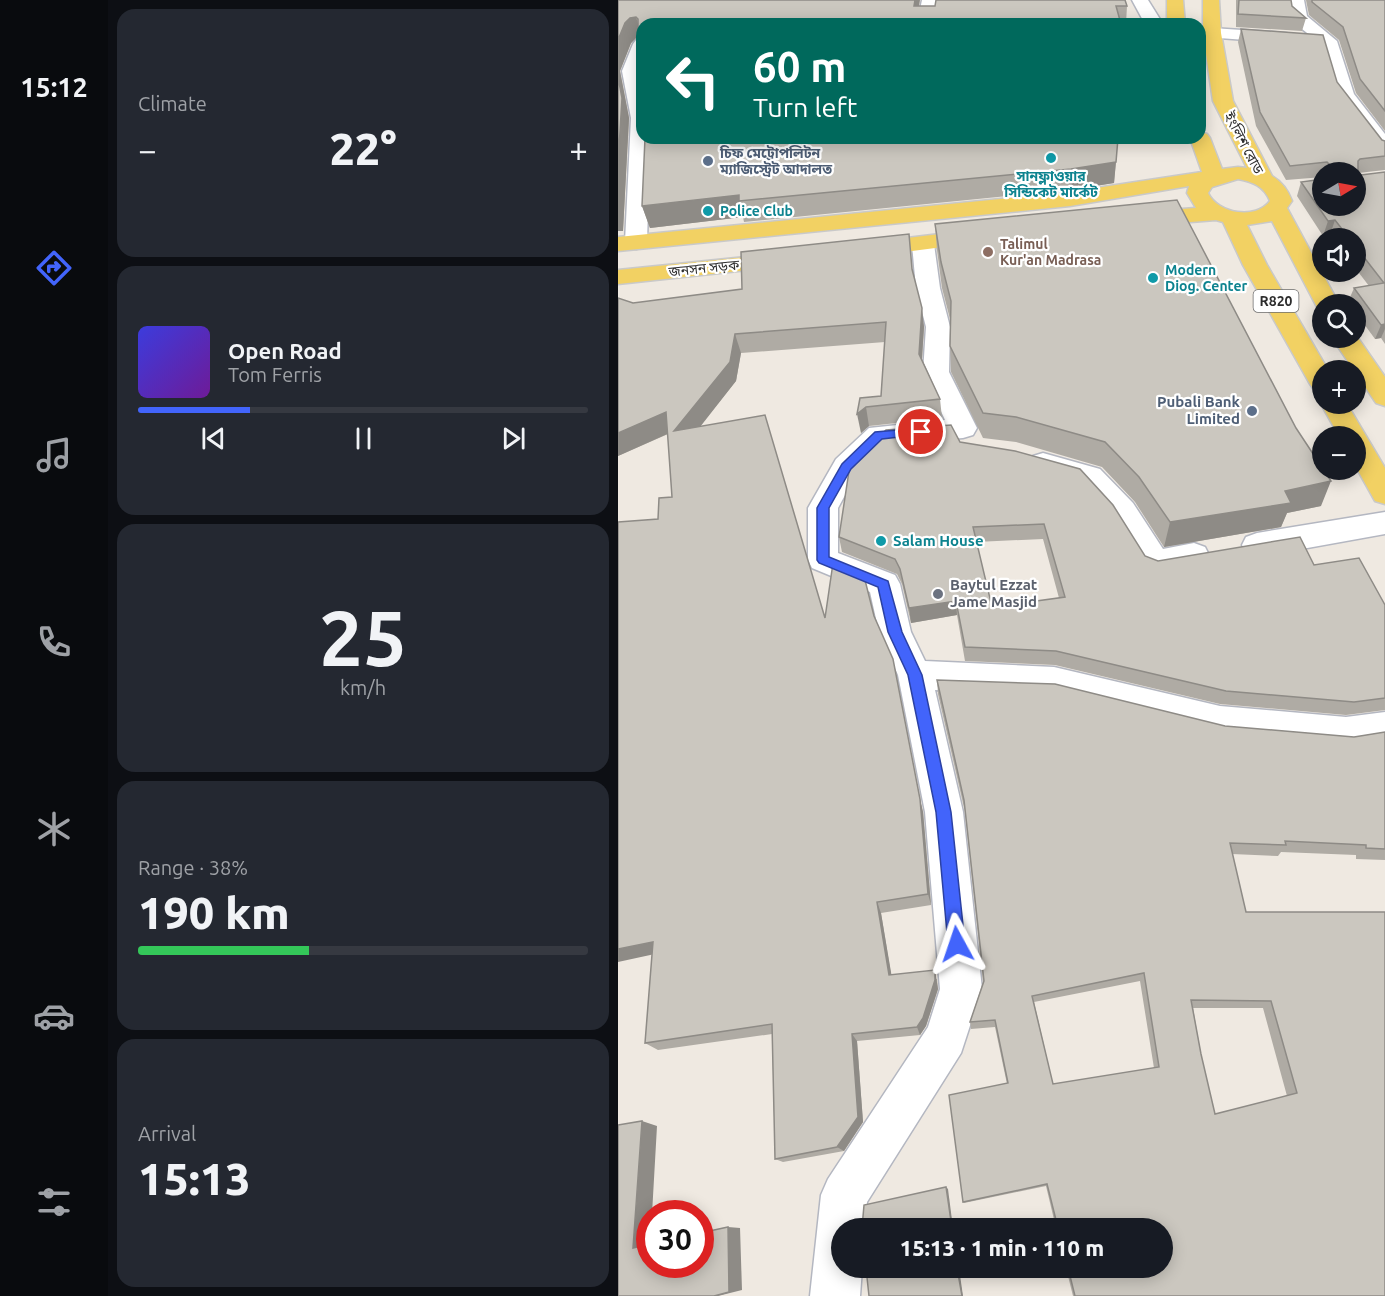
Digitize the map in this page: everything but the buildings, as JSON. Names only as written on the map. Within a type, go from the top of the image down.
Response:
[{"type":"main road","points":[[1175,0],[1176,18]]},
{"type":"main road","name":"ইংলিশ রোড","points":[[1211,0],[1212,33],[1223,101],[1273,193]]},
{"type":"main road","points":[[1202,144],[1214,176]]},
{"type":"main road","points":[[626,276],[627,243],[1070,199],[1238,173],[1273,193],[1300,187]]},
{"type":"main road","points":[[1214,176],[1200,187],[1198,194],[1201,201],[1225,215]]},
{"type":"main road","points":[[1117,221],[1225,215],[1258,217],[1273,193]]},
{"type":"main road","name":"R820","points":[[1273,193],[1322,294]]},
{"type":"main road","name":"R820","points":[[1225,215],[1312,364]]},
{"type":"main road","points":[[843,253],[1003,234]]},
{"type":"main road","name":"জনসন সড়ক","points":[[626,276],[809,257]]},
{"type":"main road","points":[[1352,348],[1385,397]]},
{"type":"main road","points":[[1366,459],[1385,492]]},
{"type":"street","points":[[927,18],[930,0]]},
{"type":"street","points":[[1140,0],[1150,18]]},
{"type":"street","points":[[1296,0],[1299,18],[1328,41],[1345,95],[1385,148]]},
{"type":"street","points":[[1212,33],[1328,41]]},
{"type":"street","points":[[636,44],[631,71],[636,97]]},
{"type":"street","points":[[627,243],[637,144]]},
{"type":"street","points":[[835,1296],[844,1196],[946,1038],[961,988],[944,812],[915,675],[895,632],[884,584],[823,560],[823,508],[846,466],[879,435],[973,439],[936,372],[938,327],[928,288],[923,243]]},
{"type":"street","points":[[1014,454],[1090,476],[1123,511],[1155,562],[1385,523]]},
{"type":"street","points":[[915,675],[1054,681],[1220,721],[1346,732],[1385,727]]},
{"type":"place","name":"সানফ্লাওয়ার সিন্ডিকেট মার্কেট","points":[[1051,158]]},
{"type":"place","name":"চিফ মেট্রোপলিটন ম্যাজিস্ট্রেট আদালত","points":[[708,161]]},
{"type":"place","name":"Police Club","points":[[708,211]]},
{"type":"place","name":"Talimul Kur'an Madrasa","points":[[988,252]]},
{"type":"place","name":"Modern Diog. Center","points":[[1153,278]]},
{"type":"place","name":"Pubali Bank Limited","points":[[1252,411]]},
{"type":"place","name":"Salam House","points":[[881,541]]},
{"type":"place","name":"Baytul Ezzat Jame Masjid","points":[[938,594]]},
{"type":"route","points":[[921,432],[879,435],[846,466],[823,508],[823,560],[884,584],[895,632],[915,675],[944,812],[957,944]]}]
